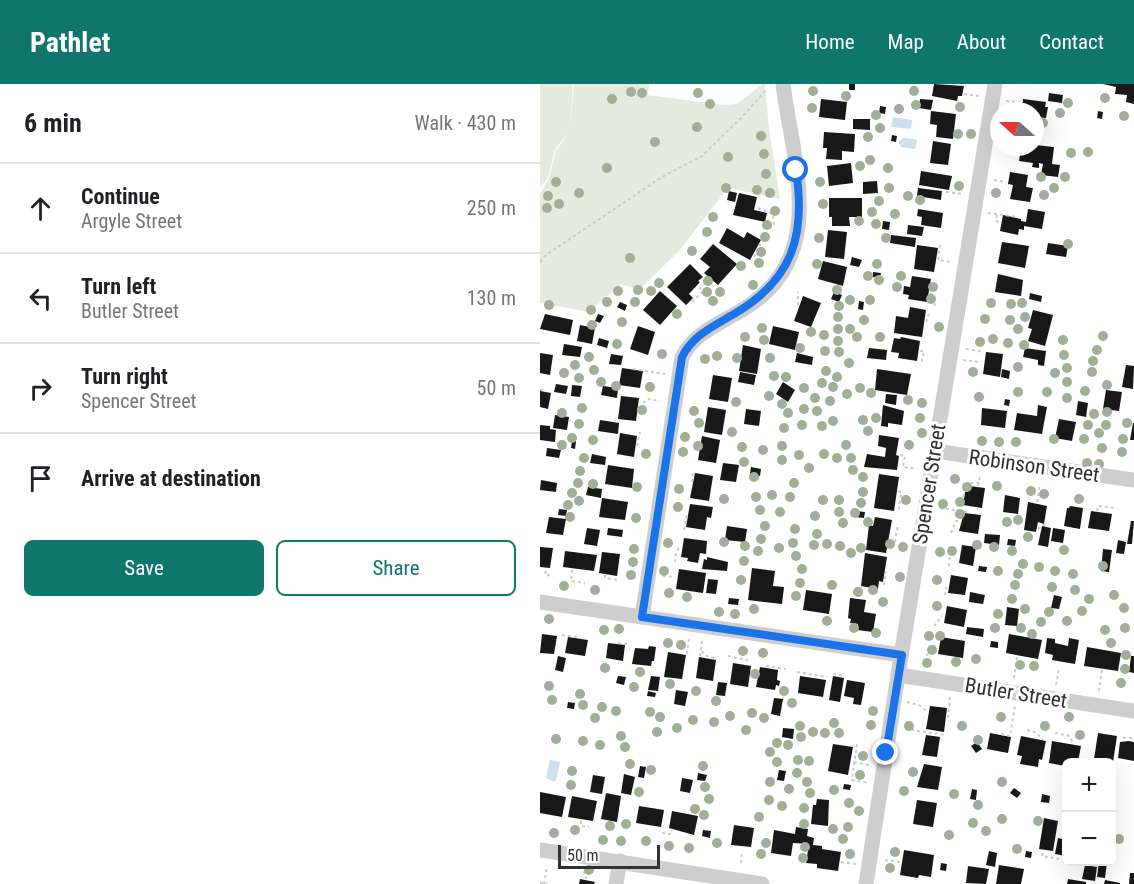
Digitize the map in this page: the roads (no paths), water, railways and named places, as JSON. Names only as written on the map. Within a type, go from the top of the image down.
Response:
[{"type":"street","points":[[642,617],[682,357],[692,341],[762,295],[786,266],[795,247],[800,220],[800,200],[783,84]]},
{"type":"street","name":"Spencer Street","points":[[866,884],[995,84]]},
{"type":"street","name":"Robinson Street","points":[[935,451],[1134,480]]},
{"type":"street","points":[[540,602],[902,655]]},
{"type":"street","name":"Butler Street","points":[[898,675],[1014,697],[1054,699],[1134,711]]},
{"type":"street","points":[[544,855],[620,861],[762,884]]},
{"type":"street","points":[[616,884],[620,861]]},
{"type":"water","points":[[893,117],[912,120],[911,129],[891,127]]},
{"type":"water","points":[[903,138],[915,139],[916,147],[914,149],[901,147],[899,142]]},
{"type":"water","points":[[550,760],[560,762],[554,782],[546,778]]}]
